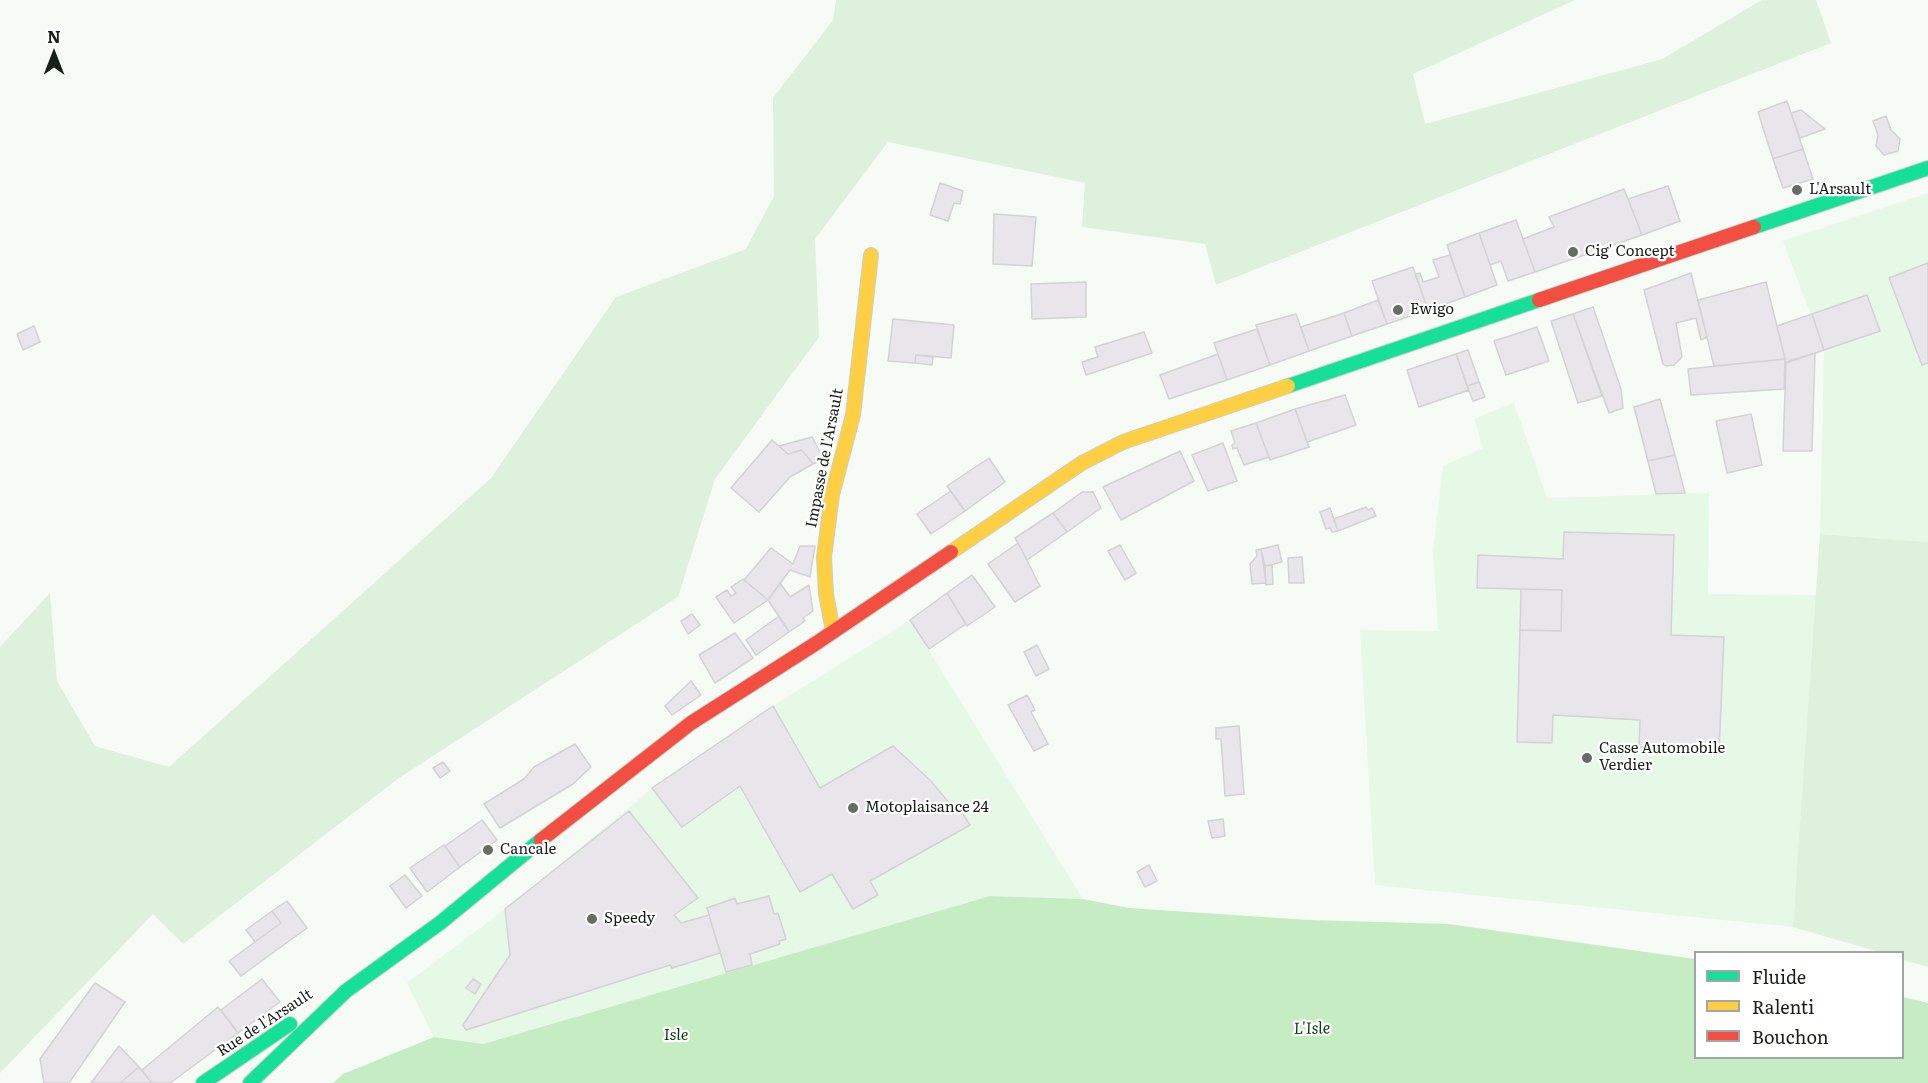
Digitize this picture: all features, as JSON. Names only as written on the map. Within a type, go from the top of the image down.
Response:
[{"type":"main road","points":[[250,1083],[345,991],[440,923],[501,872],[692,723],[833,631],[1046,485],[1123,442],[1928,168]]},
{"type":"main road","name":"Impasse de l'Arsault","points":[[833,631],[825,594],[824,557],[832,495],[853,415],[871,255]]},
{"type":"main road","name":"Rue de l'Arsault","points":[[203,1083],[274,1034],[345,991]]},
{"type":"shaded area","points":[[836,0],[1575,0],[1413,74],[1425,124],[1662,59],[1762,0],[1816,0],[1831,43],[1216,285],[1205,244],[1082,227],[1085,183],[888,142],[815,239],[819,337],[715,479],[678,597],[399,778],[183,944],[153,914],[0,1073],[0,647],[50,593],[57,681],[95,746],[169,767],[491,478],[616,297],[746,249],[774,196],[773,98],[833,20]]},
{"type":"shaded area","points":[[1928,193],[1928,542],[1820,534],[1824,350],[1783,241]]},
{"type":"shaded area","name":"Casse Automobile Verdier","points":[[1514,403],[1547,498],[1709,493],[1708,594],[1818,595],[1793,927],[1375,885],[1360,630],[1438,631],[1433,551],[1443,466],[1483,448],[1474,419]]},
{"type":"shaded area","points":[[1820,534],[1928,542],[1928,967],[1904,960],[1904,951],[1876,951],[1793,927]]},
{"type":"shaded area","points":[[910,620],[1083,899],[990,896],[483,1044],[434,1037],[407,983],[505,909],[653,788],[773,706]]},
{"type":"water","points":[[990,896],[1083,899],[1129,908],[1309,920],[1449,924],[1694,959],[1694,1059],[1904,1059],[1904,997],[1928,1003],[1928,1083],[333,1083],[343,1074],[434,1037],[483,1044]]},
{"type":"building","points":[[1787,101],[1803,149],[1773,159],[1758,112]]},
{"type":"building","points":[[1801,110],[1825,129],[1800,138],[1791,113]]},
{"type":"building","points":[[1886,116],[1891,130],[1900,139],[1898,151],[1884,155],[1876,146],[1878,135],[1873,121]]},
{"type":"building","points":[[1803,149],[1813,179],[1783,188],[1773,159]]},
{"type":"building","points":[[940,183],[963,191],[960,204],[954,203],[948,221],[930,215]]},
{"type":"building","points":[[1668,186],[1680,221],[1642,235],[1628,199]]},
{"type":"building","points":[[1624,189],[1642,235],[1535,272],[1523,239],[1554,227],[1549,217]]},
{"type":"building","points":[[994,214],[1036,217],[1032,266],[993,264]]},
{"type":"building","points":[[1516,220],[1535,272],[1508,281],[1501,261],[1490,265],[1479,233]]},
{"type":"building","points":[[1479,233],[1497,285],[1465,297],[1447,245]]},
{"type":"building","points":[[1450,255],[1465,297],[1428,310],[1415,274],[1420,273],[1423,282],[1439,277],[1433,260]]},
{"type":"building","points":[[1928,263],[1928,363],[1922,365],[1889,278]]},
{"type":"building","points":[[1413,267],[1428,310],[1387,324],[1372,281]]},
{"type":"building","points":[[1691,273],[1707,337],[1701,340],[1696,318],[1676,323],[1682,357],[1674,365],[1666,366],[1663,364],[1644,290]]},
{"type":"building","points":[[1086,282],[1086,317],[1032,319],[1031,284]]},
{"type":"building","points":[[1766,282],[1785,359],[1714,366],[1698,300]]},
{"type":"building","points":[[1867,295],[1880,331],[1824,350],[1812,314]]},
{"type":"building","points":[[1378,300],[1387,324],[1352,336],[1344,313]]},
{"type":"building","points":[[1593,307],[1621,389],[1623,408],[1609,413],[1573,314]]},
{"type":"building","points":[[1344,313],[1352,336],[1309,351],[1301,327]]},
{"type":"building","points":[[1296,314],[1309,351],[1270,365],[1256,325]]},
{"type":"building","points":[[1573,314],[1602,396],[1578,403],[1551,321]]},
{"type":"building","points":[[1812,314],[1824,350],[1786,363],[1777,326]]},
{"type":"building","points":[[893,319],[954,325],[951,358],[916,355],[915,363],[888,361]]},
{"type":"building","points":[[34,326],[40,342],[23,350],[17,334]]},
{"type":"building","points":[[1537,327],[1549,361],[1506,375],[1494,341]]},
{"type":"building","points":[[1257,329],[1270,365],[1227,380],[1214,343]]},
{"type":"building","points":[[1144,332],[1152,353],[1086,375],[1082,362],[1098,357],[1095,347]]},
{"type":"building","points":[[1468,350],[1479,382],[1467,386],[1456,354]]},
{"type":"building","points":[[1815,353],[1812,451],[1783,451],[1786,362]]},
{"type":"building","points":[[1218,354],[1227,380],[1169,399],[1160,375]]},
{"type":"building","points":[[1456,354],[1469,390],[1419,407],[1407,370]]},
{"type":"building","points":[[916,355],[933,357],[932,365],[915,363]]},
{"type":"building","points":[[1785,359],[1784,389],[1691,395],[1688,369]]},
{"type":"building","points":[[1479,382],[1485,397],[1473,401],[1467,386]]},
{"type":"building","points":[[1345,395],[1356,425],[1307,442],[1295,409]]},
{"type":"building","points":[[1660,399],[1675,455],[1648,461],[1634,407]]},
{"type":"building","points":[[1295,409],[1309,447],[1270,460],[1256,423]]},
{"type":"building","points":[[1751,414],[1762,465],[1727,473],[1716,421]]},
{"type":"building","points":[[1256,423],[1269,457],[1244,465],[1237,448],[1233,449],[1232,445],[1235,443],[1231,431]]},
{"type":"building","points":[[812,437],[824,459],[813,464],[802,450],[788,454],[779,446]]},
{"type":"building","points":[[772,440],[788,454],[802,450],[813,464],[790,477],[759,512],[731,488]]},
{"type":"building","points":[[1223,443],[1237,481],[1208,491],[1192,455]]},
{"type":"building","points":[[1180,451],[1194,481],[1121,520],[1103,487]]},
{"type":"building","points":[[1675,455],[1685,493],[1656,494],[1648,461]]},
{"type":"building","points":[[989,458],[1005,482],[965,511],[947,486]]},
{"type":"building","points":[[951,491],[965,511],[931,534],[917,514]]},
{"type":"building","points":[[1082,492],[1093,492],[1101,508],[1067,532],[1053,513]]},
{"type":"building","points":[[1366,507],[1368,510],[1372,508],[1376,516],[1338,531],[1334,519]]},
{"type":"building","points":[[1330,508],[1338,531],[1332,532],[1330,528],[1326,529],[1320,512]]},
{"type":"building","points":[[1053,513],[1067,532],[1027,560],[1015,538]]},
{"type":"building","points":[[1564,532],[1674,535],[1671,635],[1724,637],[1719,752],[1639,747],[1640,720],[1553,715],[1552,743],[1517,742],[1520,630],[1561,631],[1562,590],[1477,588],[1478,555],[1563,559]]},
{"type":"building","points":[[1018,543],[1040,586],[1015,602],[988,564]]},
{"type":"building","points":[[1120,545],[1136,573],[1125,580],[1108,551]]},
{"type":"building","points":[[1278,545],[1282,562],[1265,566],[1261,549]]},
{"type":"building","points":[[800,546],[815,546],[810,577],[790,570],[768,600],[744,580],[771,548],[793,564]]},
{"type":"building","points":[[1261,549],[1266,583],[1252,584],[1250,564],[1257,556],[1256,550]]},
{"type":"building","points":[[1302,557],[1304,583],[1289,583],[1288,558]]},
{"type":"building","points":[[1272,565],[1273,584],[1266,585],[1265,566]]},
{"type":"building","points":[[972,575],[995,607],[967,626],[947,593]]},
{"type":"building","points":[[743,579],[768,600],[734,623],[716,597],[727,590],[731,596],[736,593],[731,587]]},
{"type":"building","points":[[780,583],[790,597],[809,585],[813,611],[803,618],[805,621],[789,632],[768,600]]},
{"type":"building","points":[[1521,589],[1562,590],[1561,631],[1520,630]]},
{"type":"building","points":[[947,593],[966,624],[929,649],[910,620]]},
{"type":"building","points":[[692,614],[700,625],[688,634],[681,621]]},
{"type":"building","points":[[779,616],[789,632],[756,655],[746,640]]},
{"type":"building","points":[[735,633],[753,658],[715,683],[699,655]]},
{"type":"building","points":[[1037,645],[1049,669],[1036,676],[1024,652]]},
{"type":"building","points":[[691,681],[701,695],[672,715],[665,706]]},
{"type":"building","points":[[1027,695],[1035,710],[1031,712],[1048,744],[1034,751],[1008,705]]},
{"type":"building","name":"Motoplaisance 24","points":[[773,706],[820,788],[893,746],[931,781],[954,809],[958,806],[970,825],[870,881],[878,895],[853,909],[832,874],[800,892],[740,786],[682,827],[652,788]]},
{"type":"building","points":[[1239,726],[1244,794],[1225,796],[1221,739],[1216,739],[1216,728]]},
{"type":"building","points":[[575,744],[591,767],[573,784],[500,828],[484,804],[524,779],[534,767]]},
{"type":"building","points":[[443,762],[450,771],[440,778],[433,768]]},
{"type":"building","name":"Speedy","points":[[629,811],[698,898],[674,915],[681,923],[709,915],[720,953],[672,968],[670,965],[466,1030],[463,1025],[510,955],[505,909]]},
{"type":"building","points":[[1223,819],[1225,836],[1212,838],[1208,821]]},
{"type":"building","points":[[482,820],[497,840],[460,867],[445,846]]},
{"type":"building","points":[[444,845],[460,867],[427,892],[410,868]]},
{"type":"building","points":[[1149,865],[1157,881],[1145,887],[1137,872]]},
{"type":"building","points":[[405,875],[422,896],[406,908],[390,886]]},
{"type":"building","points":[[769,896],[774,914],[778,913],[786,939],[779,941],[780,944],[750,954],[752,965],[726,972],[707,908],[735,898],[737,904]]},
{"type":"building","points":[[287,901],[307,928],[241,976],[229,961],[281,923],[272,911]]},
{"type":"building","points":[[272,911],[281,923],[255,942],[246,930]]},
{"type":"building","points":[[262,979],[280,1002],[238,1033],[221,1010]]},
{"type":"building","points":[[473,979],[481,984],[475,994],[466,988]]},
{"type":"building","points":[[95,983],[125,1002],[69,1083],[44,1083],[40,1059]]},
{"type":"building","points":[[218,1007],[238,1033],[170,1083],[152,1083],[142,1070]]},
{"type":"building","points":[[119,1046],[139,1067],[120,1083],[91,1083]]},
{"type":"building","points":[[139,1067],[152,1083],[120,1083]]},
{"type":"traffic: fast","points":[[1754,227],[1928,168]]},
{"type":"traffic: fast","points":[[1288,386],[1539,300]]},
{"type":"traffic: fast","points":[[250,1083],[346,991],[440,923],[541,840]]},
{"type":"traffic: fast","points":[[203,1083],[290,1024]]},
{"type":"traffic: slow","points":[[833,631],[826,594],[824,557],[832,495],[853,415],[871,255]]},
{"type":"traffic: slow","points":[[951,552],[1082,463],[1123,442],[1288,386]]},
{"type":"traffic: jam","points":[[1539,300],[1754,227]]},
{"type":"traffic: jam","points":[[541,840],[691,723],[815,644],[951,552]]},
{"type":"place","name":"L'Arsault","points":[[1797,190]]},
{"type":"place","name":"Cig' Concept","points":[[1573,252]]},
{"type":"place","name":"Ewigo","points":[[1398,310]]},
{"type":"place","name":"Casse Automobile Verdier","points":[[1587,758]]},
{"type":"place","name":"Motoplaisance 24","points":[[853,808]]},
{"type":"place","name":"Cancale","points":[[488,850]]},
{"type":"place","name":"Speedy","points":[[592,919]]},
{"type":"water label","name":"L'Isle","points":[[1312,1029]]},
{"type":"water label","name":"Isle","points":[[676,1035]]}]
